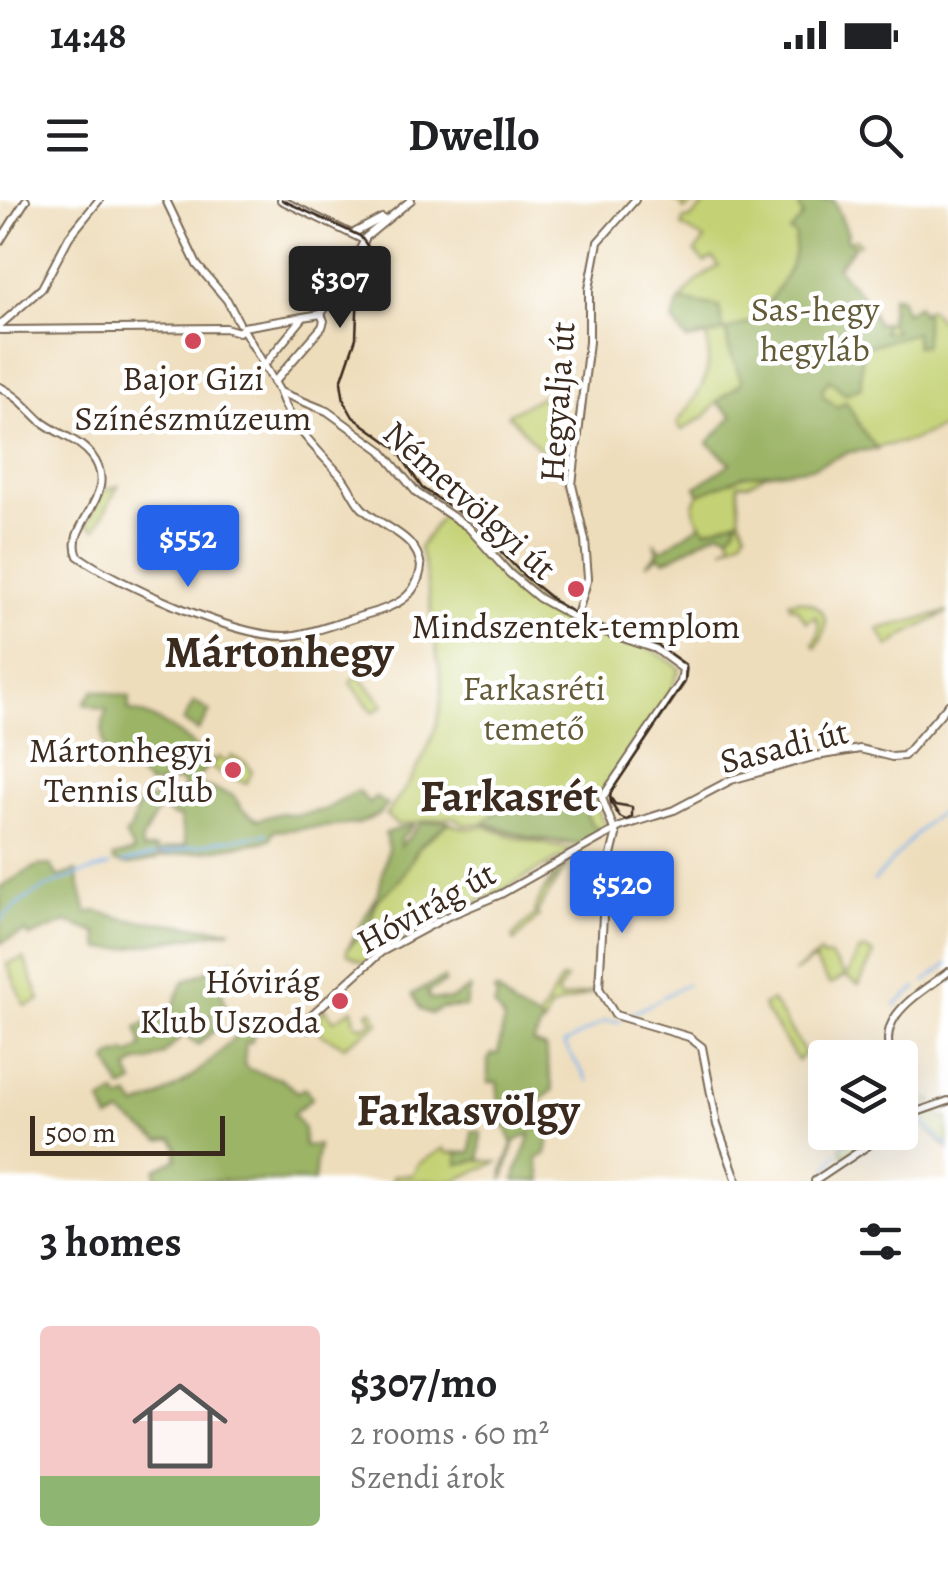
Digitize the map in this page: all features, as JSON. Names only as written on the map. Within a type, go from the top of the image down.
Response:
[{"type":"street","points":[[0,241],[26,200]]},
{"type":"street","points":[[0,327],[42,288],[68,237],[99,200]]},
{"type":"street","points":[[0,386],[96,461],[101,484],[76,542],[76,553],[144,594],[242,627],[291,635],[394,607],[410,594],[419,579],[420,560],[412,543],[359,504],[345,481],[299,429],[265,365],[237,327],[235,313],[197,265],[166,200]]},
{"type":"street","points":[[283,200],[352,233],[367,234]]},
{"type":"street","points":[[0,327],[237,327],[322,314],[367,234],[411,200]]},
{"type":"street","name":"Hegyalja út","points":[[576,620],[588,578],[585,540],[572,485],[589,342],[590,287],[597,244],[635,200]]},
{"type":"street","points":[[352,233],[367,234]]},
{"type":"street","points":[[274,382],[324,324],[322,314]]},
{"type":"street","points":[[265,365],[302,319]]},
{"type":"street","name":"Németvölgyi út","points":[[284,398],[329,412],[381,450],[417,493],[468,527],[522,585],[576,620],[656,649],[683,668],[681,682],[604,794],[602,804],[615,830]]},
{"type":"street","name":"Sasadi út","points":[[568,857],[615,830],[674,810],[731,780],[816,756],[858,749],[892,758],[904,756],[948,705]]},
{"type":"street","points":[[615,830],[604,880],[600,992],[615,1014],[700,1045],[706,1056],[717,1125],[738,1181]]},
{"type":"street","name":"Hóvirág út","points":[[315,1017],[381,952],[502,894],[568,857]]},
{"type":"street","points":[[888,1040],[892,1019],[948,972]]},
{"type":"street","points":[[918,1112],[948,1101]]},
{"type":"street","points":[[815,1181],[861,1150]]},
{"type":"green space","points":[[672,200],[834,200],[848,234],[846,238],[856,239],[860,244],[837,268],[866,301],[877,324],[889,322],[892,296],[900,297],[905,313],[918,305],[921,313],[929,308],[943,324],[948,322],[948,425],[910,441],[849,452],[813,467],[765,474],[749,484],[738,484],[740,518],[746,531],[742,538],[723,549],[732,542],[729,534],[720,531],[709,535],[694,505],[700,494],[696,487],[730,467],[731,463],[708,443],[733,416],[717,403],[682,430],[677,423],[703,384],[708,351],[707,336],[687,340],[673,321],[679,303],[690,289],[719,266],[713,258],[704,263],[695,252],[705,240],[682,227],[684,219],[689,220],[704,206],[699,201],[684,210]]},
{"type":"green space","name":"Sas-hegy hegyláb","points":[[797,200],[834,200],[848,234],[846,238],[854,246],[837,268],[866,301],[877,324],[885,323],[883,333],[895,331],[889,322],[892,296],[900,297],[905,313],[918,305],[921,313],[925,310],[925,345],[916,346],[915,333],[862,348],[861,387],[845,394],[829,379],[822,390],[824,397],[837,407],[846,401],[877,449],[849,452],[813,467],[743,476],[700,494],[696,487],[731,463],[708,443],[733,416],[717,402],[742,382],[728,346],[727,330],[765,317],[793,259],[796,236],[790,232],[803,217]]},
{"type":"green space","points":[[680,300],[719,307],[724,332],[687,340],[673,321]]},
{"type":"green space","points":[[544,395],[570,468],[565,471],[571,469],[570,482],[508,414]]},
{"type":"green space","points":[[118,486],[96,529],[87,525],[103,491]]},
{"type":"green space","name":"Farkasréti temető","points":[[442,515],[540,604],[568,619],[640,644],[680,668],[671,691],[595,801],[603,822],[609,824],[607,829],[581,845],[533,840],[481,823],[465,825],[453,817],[397,825],[386,815],[420,764],[440,706],[439,668],[419,548]]},
{"type":"green space","points":[[738,519],[729,534],[720,531],[671,558],[664,560],[659,556],[646,565],[658,553],[655,544],[662,550],[701,524],[706,530]]},
{"type":"green space","points":[[798,600],[815,606],[824,616],[824,631],[816,647],[813,644],[819,630],[817,620],[815,616],[807,622],[791,607],[789,602]]},
{"type":"green space","points":[[948,612],[889,647],[878,629]]},
{"type":"green space","points":[[358,675],[384,705],[373,712],[350,682]]},
{"type":"green space","points":[[94,690],[130,697],[128,710],[163,723],[193,745],[212,761],[193,783],[233,795],[242,809],[257,820],[281,813],[296,815],[324,810],[358,791],[369,804],[375,797],[387,805],[378,815],[358,824],[274,831],[270,839],[262,842],[161,857],[160,851],[186,845],[179,816],[159,808],[141,842],[143,850],[156,848],[158,859],[129,865],[114,862],[113,857],[134,852],[125,835],[131,829],[138,805],[186,788],[178,780],[151,786],[121,760],[111,764],[103,737],[107,710],[84,704]]},
{"type":"green space","points":[[194,702],[210,712],[198,731],[183,721]]},
{"type":"green space","name":"Mártonhegyi Tennis Club","points":[[231,756],[252,771],[247,783],[218,773],[210,766],[218,757],[228,763]]},
{"type":"green space","points":[[581,802],[592,825],[604,831],[579,844],[528,837],[484,822],[505,805]]},
{"type":"green space","points":[[447,821],[420,845],[400,880],[375,902],[370,922],[348,948],[379,891],[388,848],[385,833],[415,824],[400,839],[401,846],[421,823]]},
{"type":"green space","name":"Farkasréti temető","points":[[449,823],[466,829],[484,826],[516,838],[573,850],[503,890],[387,945],[364,963],[347,954],[371,922],[377,900],[402,877],[420,846]]},
{"type":"green space","points":[[573,857],[537,912],[539,916],[514,942],[512,937],[536,913],[534,910],[552,876],[548,869],[560,862],[562,865],[545,892]]},
{"type":"green space","points":[[51,865],[58,877],[76,871],[87,913],[96,911],[125,919],[232,930],[100,949],[97,933],[66,922],[30,937],[26,932],[0,943],[0,887],[37,866]]},
{"type":"green space","points":[[859,951],[874,954],[859,985],[846,977]]},
{"type":"green space","points":[[820,953],[830,956],[845,976],[830,985],[814,961],[817,958],[793,973]]},
{"type":"green space","points":[[24,958],[40,1000],[25,1006],[7,964]]},
{"type":"green space","points":[[233,960],[222,995],[225,1004],[210,1017],[219,1026],[198,1045],[184,1034],[164,1054],[137,1062],[128,1070],[134,1083],[122,1089],[108,1061],[110,1057],[126,1052],[129,1055],[142,1047],[137,1027],[170,1013],[184,981]]},
{"type":"green space","points":[[444,978],[445,983],[427,992],[430,999],[450,1000],[470,988],[465,1007],[441,1008],[431,1014],[421,1010],[412,994]]},
{"type":"green space","points":[[561,979],[566,979],[557,994],[560,999],[596,991],[596,986],[598,991],[550,1008],[544,1025],[538,1020]]},
{"type":"green space","points":[[497,990],[514,1007],[543,1022],[533,1043],[545,1048],[553,1090],[533,1107],[528,1117],[537,1129],[543,1126],[550,1133],[546,1154],[537,1159],[542,1181],[515,1181],[530,1134],[515,1141],[503,1181],[513,1144],[500,1114],[497,1082],[488,1082],[488,1060],[492,1054],[498,1054],[504,1020],[494,1006]]},
{"type":"green space","points":[[772,1001],[805,1053],[798,1061],[765,1010],[763,1005]]},
{"type":"green space","points":[[324,1008],[334,1020],[353,1009],[355,1022],[361,1027],[373,1022],[368,1012],[373,1010],[379,1023],[344,1046],[320,1033],[318,1018]]},
{"type":"green space","points":[[257,1016],[262,1029],[255,1032],[251,1043],[246,1042],[244,1064],[248,1069],[281,1079],[298,1092],[305,1088],[312,1098],[293,1114],[304,1129],[304,1146],[318,1145],[314,1181],[156,1181],[156,1169],[176,1159],[173,1139],[160,1141],[121,1114],[109,1120],[101,1102],[116,1094],[120,1100],[129,1096],[137,1107],[166,1093],[216,1056],[239,1032],[238,1025]]},
{"type":"green space","points":[[918,1097],[932,1100],[932,1105],[918,1110]]},
{"type":"green space","points":[[936,1109],[942,1119],[948,1117],[948,1149],[918,1122],[918,1114]]},
{"type":"green space","points":[[472,1131],[481,1132],[480,1160],[458,1164],[457,1153],[471,1152]]},
{"type":"green space","points":[[444,1148],[447,1153],[457,1152],[458,1164],[497,1162],[454,1181],[392,1180],[394,1175],[412,1175],[418,1164]]},
{"type":"waterway","points":[[874,881],[926,823],[948,807]]},
{"type":"waterway","points":[[162,854],[267,834]]},
{"type":"waterway","points":[[121,863],[156,855]]},
{"type":"waterway","points":[[0,921],[24,900],[51,885],[110,866]]},
{"type":"waterway","points":[[941,970],[948,964]]},
{"type":"waterway","points":[[925,982],[939,971]]},
{"type":"waterway","points":[[663,997],[687,984]]},
{"type":"waterway","points":[[905,997],[916,988]]},
{"type":"waterway","points":[[895,1005],[904,998]]},
{"type":"waterway","points":[[631,1014],[659,1000]]},
{"type":"waterway","points":[[588,1081],[564,1044],[605,1021],[622,1021]]},
{"type":"waterway","points":[[918,1120],[948,1147]]},
{"type":"waterway","points":[[827,1169],[838,1152]]},
{"type":"waterway","points":[[810,1181],[814,1178]]},
{"type":"tram line","points":[[282,200],[360,236],[369,248],[358,288],[356,338],[341,382],[344,401],[353,417],[396,448],[422,488],[472,521],[523,575],[556,602],[589,622],[659,646],[686,665],[685,681],[611,792],[610,795],[610,796],[610,798],[611,803],[620,817],[632,817],[632,807],[615,804],[610,797]]},
{"type":"place","name":"Bajor Gizi Színészmúzeum","points":[[193,341]]},
{"type":"place","name":"Mindszentek-templom","points":[[576,589]]},
{"type":"place","name":"Mártonhegyi Tennis Club","points":[[233,770]]},
{"type":"place","name":"Hóvirág Klub Uszoda","points":[[340,1001]]},
{"type":"district","name":"Mártonhegy","points":[[279,652]]},
{"type":"district","name":"Farkasrét","points":[[509,796]]},
{"type":"district","name":"Farkasvölgy","points":[[468,1110]]}]
